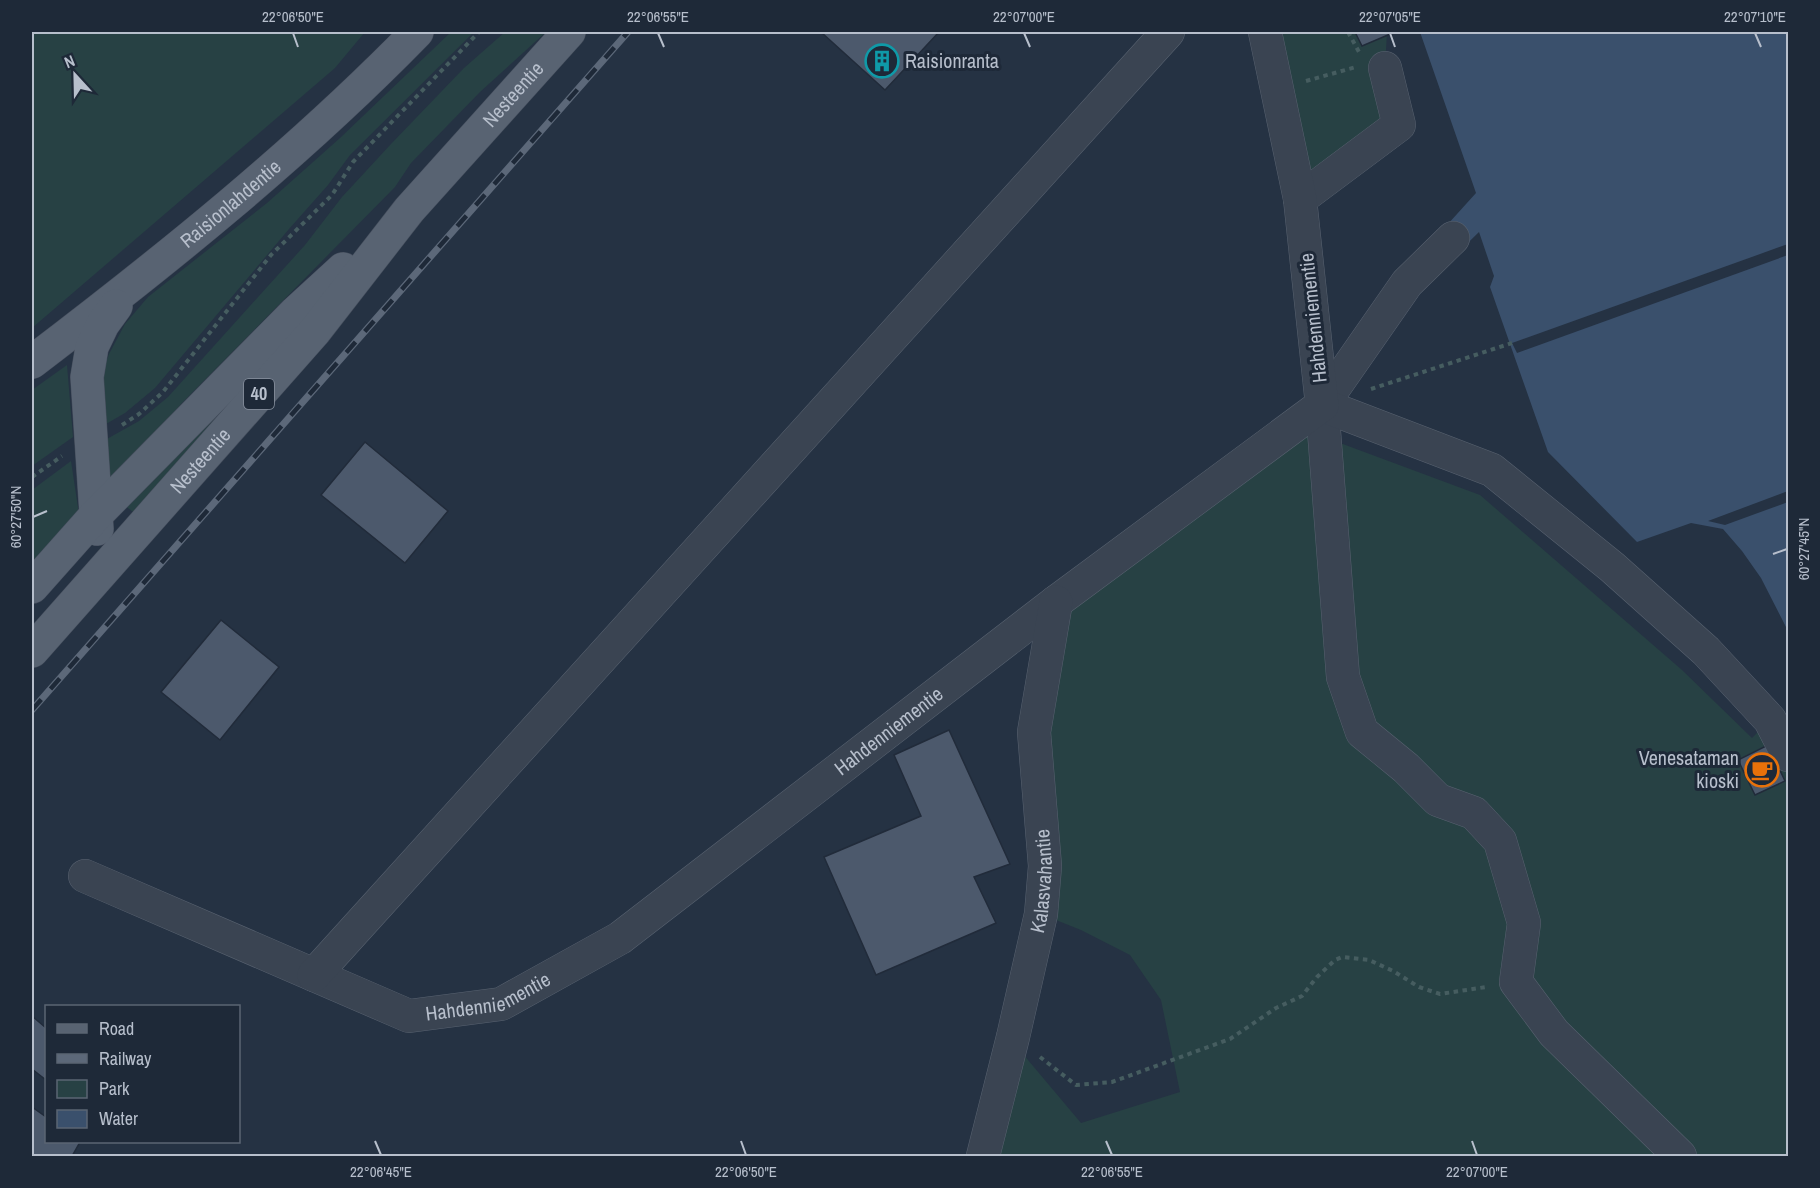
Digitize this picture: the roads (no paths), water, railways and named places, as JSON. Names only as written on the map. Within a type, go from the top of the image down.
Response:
[{"type":"main road","name":"Raisionlahdentie","points":[[32,362],[132,285],[246,190],[371,79],[417,32]]},
{"type":"main road","name":"Nesteentie","points":[[32,651],[315,331],[409,210],[569,32]]},
{"type":"main road","name":"Nesteentie","points":[[32,587],[96,515],[295,313],[409,210]]},
{"type":"main road","points":[[102,572],[87,377],[92,346],[103,324],[132,285]]},
{"type":"street","points":[[314,975],[1168,32]]},
{"type":"street","name":"Hahdenniementie","points":[[85,876],[409,1016],[501,1004],[620,938],[1056,602],[1322,405],[1300,199],[1265,32]]},
{"type":"street","points":[[1300,199],[1399,125],[1375,66]]},
{"type":"street","points":[[1453,238],[1407,283],[1322,405],[1343,677],[1362,732],[1406,768],[1438,800],[1474,813],[1500,841],[1524,923],[1516,982],[1554,1033],[1680,1156]]},
{"type":"street","points":[[1322,405],[1492,470],[1612,567],[1706,651],[1770,720],[1788,755]]},
{"type":"street","name":"Kalasvahantie","points":[[983,1156],[1041,914],[1045,866],[1034,732],[1056,602]]},
{"type":"water","points":[[1420,32],[1788,32],[1788,631],[1761,578],[1723,529],[1691,523],[1637,542],[1548,452],[1490,287],[1494,276],[1479,232],[1427,283],[1410,266],[1476,193]]},
{"type":"railway","points":[[32,710],[628,32]]},
{"type":"place","name":"Raisionranta","points":[[882,61]]},
{"type":"place","name":"Venesataman kioski","points":[[1762,770]]}]
